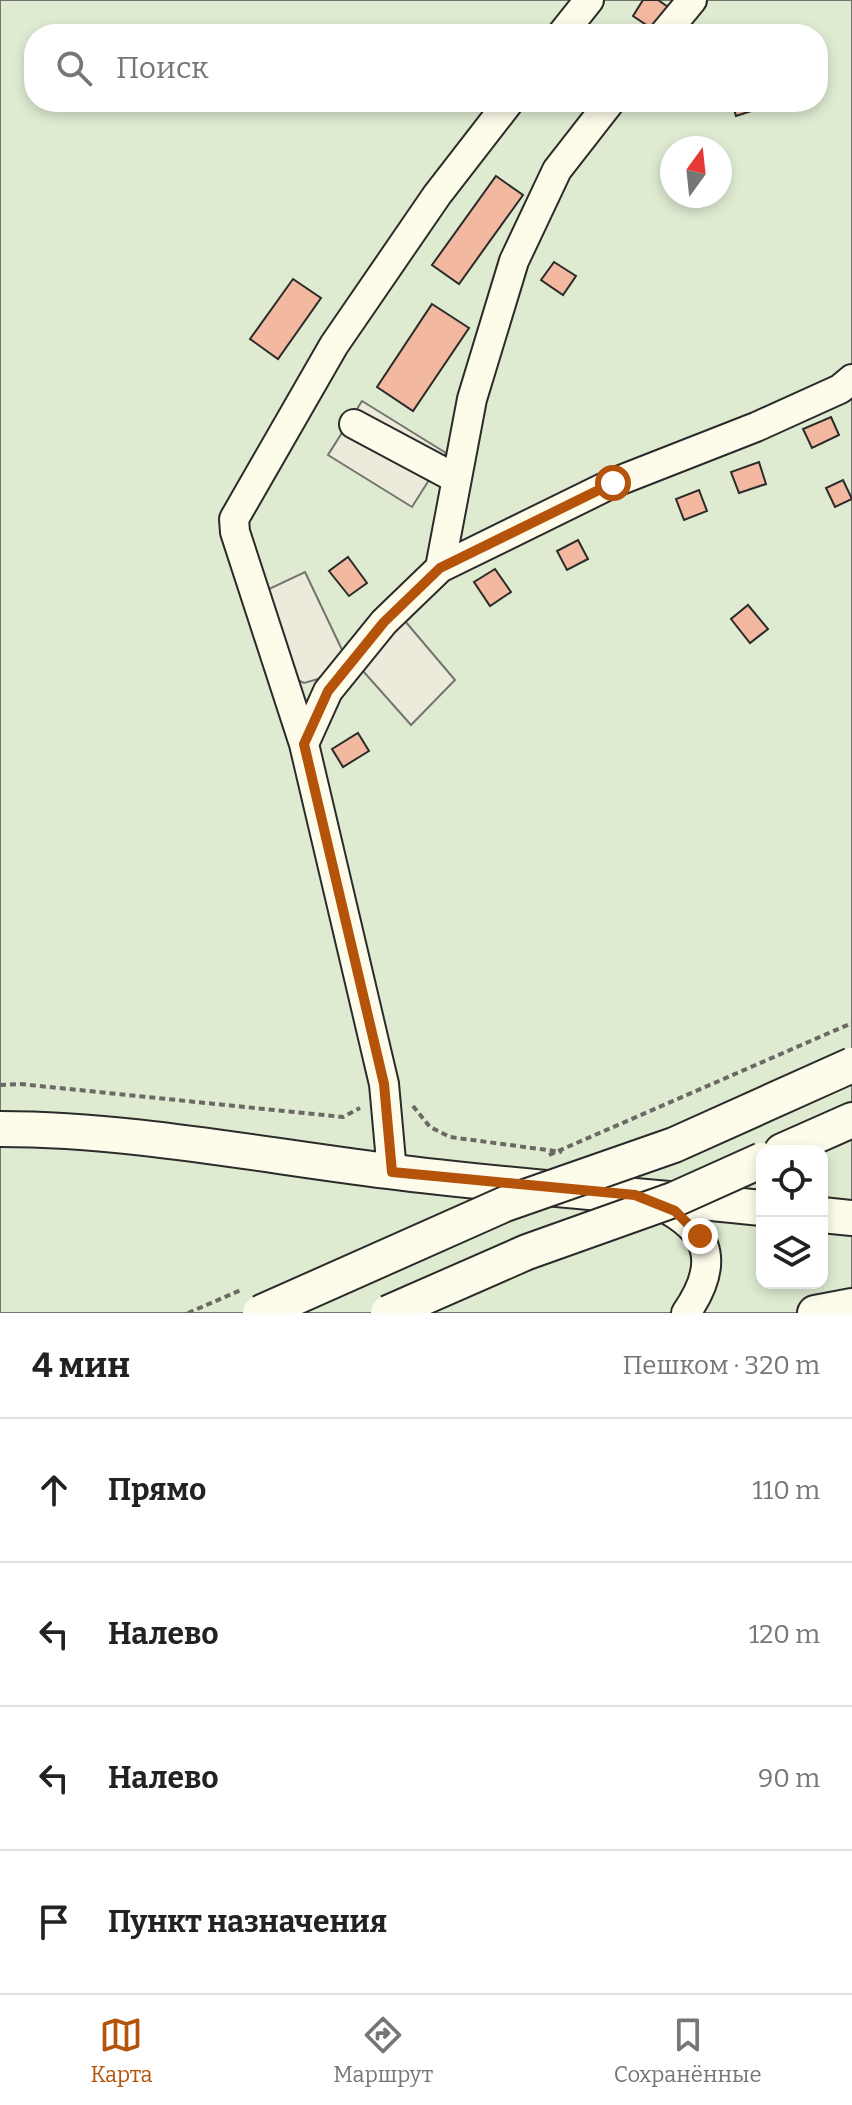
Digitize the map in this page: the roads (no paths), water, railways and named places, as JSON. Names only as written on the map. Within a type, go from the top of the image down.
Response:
[{"type":"main road","points":[[260,1313],[505,1204],[674,1145],[852,1065]]},
{"type":"main road","points":[[796,1145],[852,1120]]},
{"type":"main road","points":[[0,1129],[43,1129],[119,1136],[392,1172],[756,1207]]},
{"type":"main road","points":[[388,1313],[527,1252],[673,1200],[756,1163]]},
{"type":"main road","points":[[828,1216],[852,1218]]},
{"type":"main road","points":[[815,1313],[852,1306]]},
{"type":"street","points":[[570,24],[589,0]]},
{"type":"street","points":[[672,24],[692,0]]},
{"type":"street","points":[[392,1172],[384,1084],[304,744],[235,532],[234,519],[334,345],[437,195],[501,112]]},
{"type":"street","points":[[440,568],[472,399],[514,261],[557,170],[602,112]]},
{"type":"street","points":[[304,744],[328,691],[384,622],[440,568],[613,483],[756,427],[840,389],[852,379]]},
{"type":"street","points":[[354,424],[455,478]]},
{"type":"street","points":[[635,1195],[675,1211],[700,1236],[707,1263],[701,1292],[686,1313]]}]
